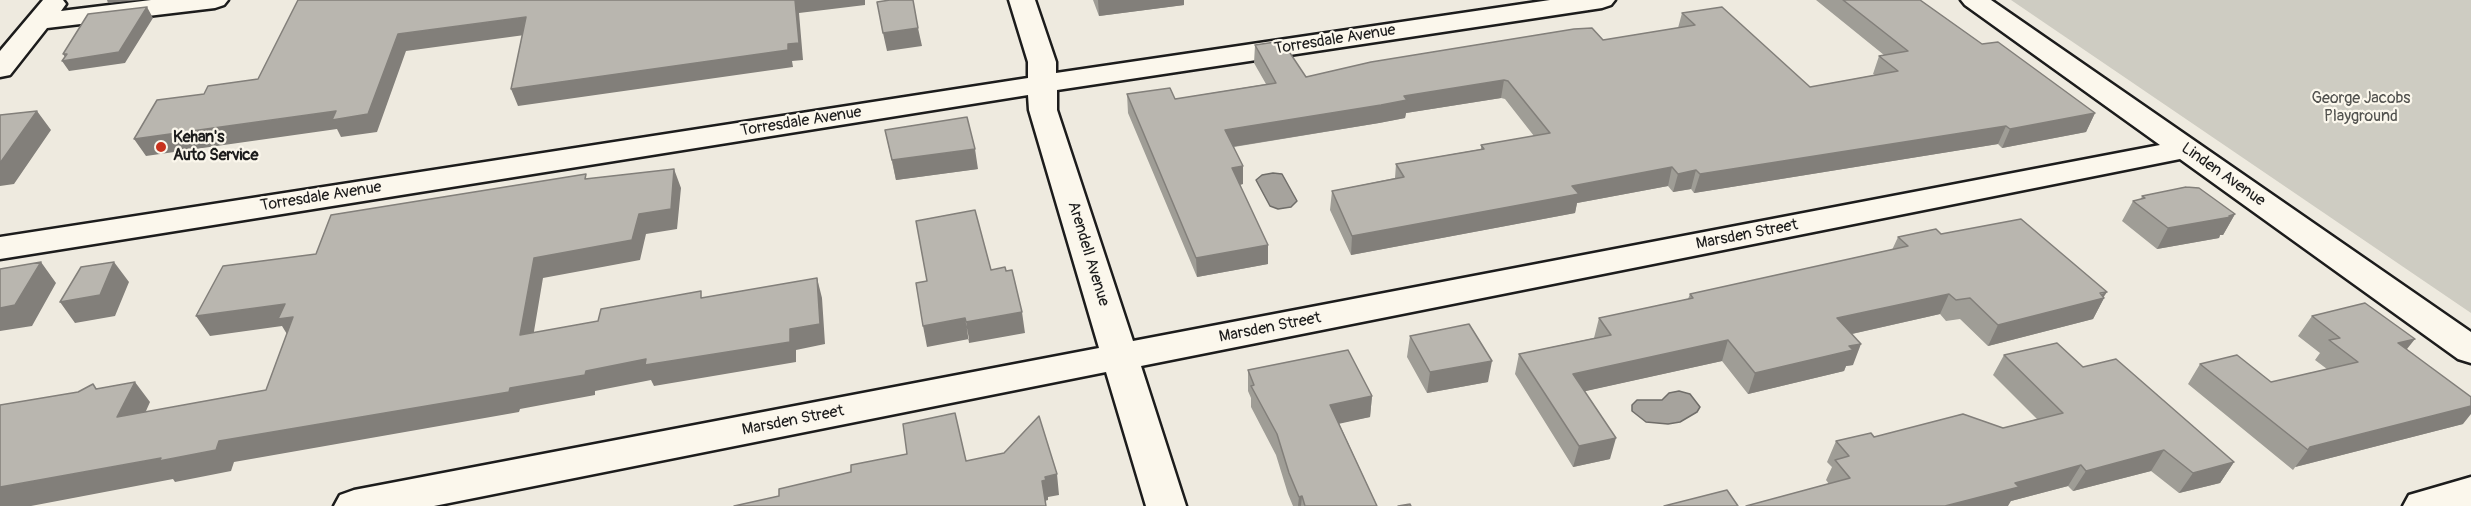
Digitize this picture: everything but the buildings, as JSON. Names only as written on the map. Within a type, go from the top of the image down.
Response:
[{"type":"street","points":[[0,69],[49,11],[215,0]]},
{"type":"street","name":"Arendell Avenue","points":[[1022,0],[1042,62],[1043,110],[1166,506]]},
{"type":"street","name":"Torresdale Avenue","points":[[0,248],[1042,84],[1602,0]]},
{"type":"street","name":"Linden Avenue","points":[[1974,0],[2471,350]]},
{"type":"street","name":"Marsden Street","points":[[354,506],[2186,149]]},
{"type":"street","points":[[2423,506],[2471,493]]},
{"type":"green space","name":"George Jacobs Playground","points":[[2011,0],[2471,0],[2471,313]]},
{"type":"shaded area","points":[[1282,174],[1297,201],[1291,207],[1278,209],[1270,206],[1256,180],[1262,175]]},
{"type":"shaded area","points":[[1679,391],[1690,394],[1700,407],[1697,412],[1680,422],[1668,424],[1646,422],[1632,411],[1632,405],[1637,400],[1662,400],[1669,393]]},
{"type":"place","name":"Kehan's Auto Service","points":[[161,147]]}]
